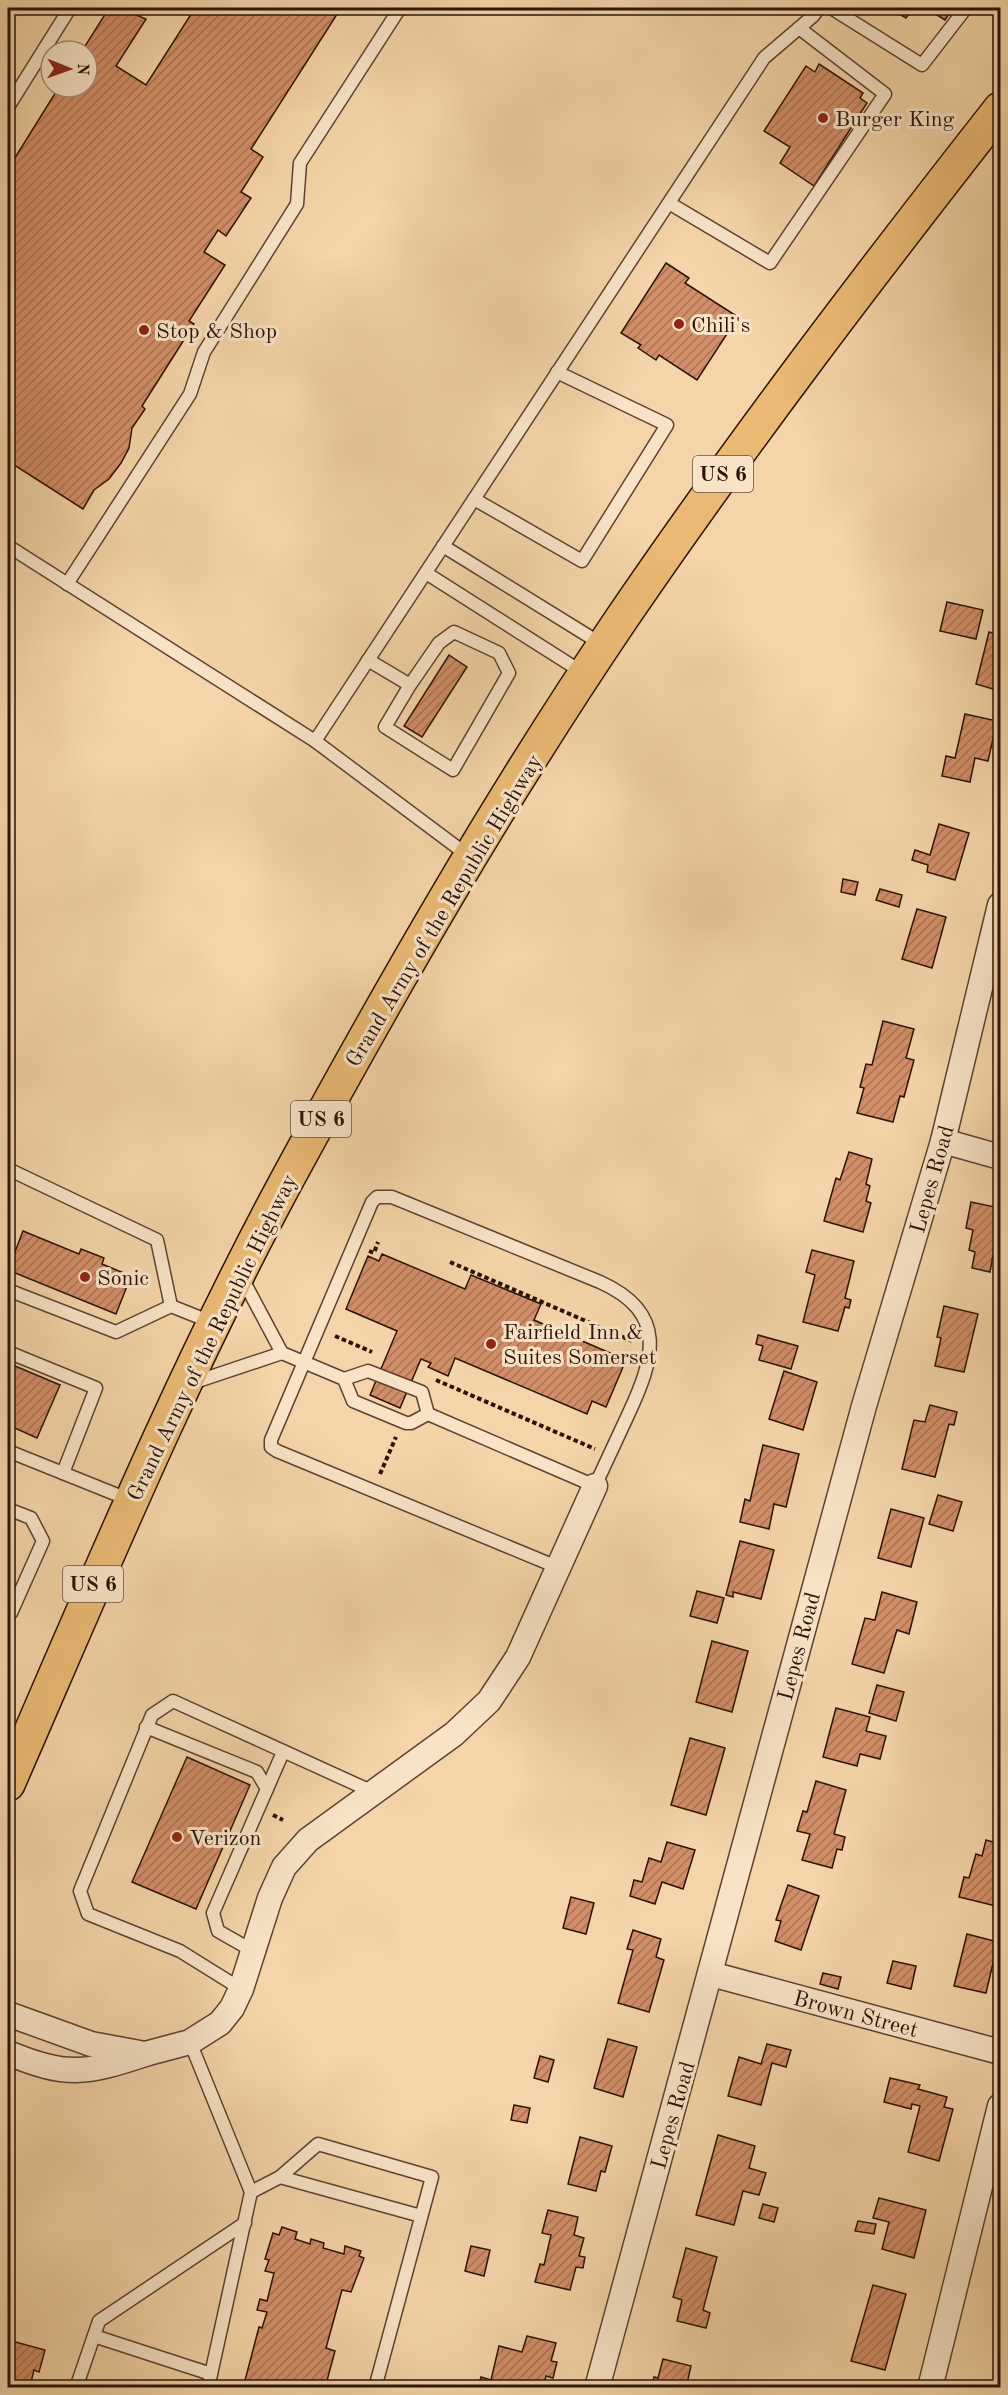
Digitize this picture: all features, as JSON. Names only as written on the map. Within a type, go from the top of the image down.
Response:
[{"type":"main road","name":"Grand Army of the Republic Highway","points":[[8,1784],[131,1500],[183,1386],[239,1272],[319,1121],[470,857],[604,646],[800,368],[1000,109]]},
{"type":"street","name":"Lepes Road","points":[[597,2388],[711,1974],[781,1705],[864,1406],[943,1141],[1000,905]]},
{"type":"street","points":[[943,1141],[1000,1157]]},
{"type":"street","points":[[8,2053],[36,2065],[67,2071],[98,2070],[190,2042],[220,2023],[232,2008],[241,1989],[270,1898],[284,1867],[308,1840],[454,1734],[489,1701],[518,1657],[557,1567],[596,1486]]},
{"type":"street","name":"Brown Street","points":[[711,1974],[1000,2052]]},
{"type":"street","points":[[8,2014],[91,2044],[145,2054]]},
{"type":"street","points":[[930,2388],[1000,2106]]},
{"type":"lane","points":[[8,107],[70,8]]},
{"type":"lane","points":[[67,584],[190,394],[204,352],[297,204],[300,163],[400,8]]},
{"type":"lane","points":[[315,741],[764,58],[819,8]]},
{"type":"lane","points":[[831,8],[922,65],[966,8]]},
{"type":"lane","points":[[669,203],[771,263],[885,93],[799,28]]},
{"type":"lane","points":[[474,499],[582,561],[668,425],[557,372]]},
{"type":"lane","points":[[8,546],[315,741],[470,857]]},
{"type":"lane","points":[[443,546],[604,646]]},
{"type":"lane","points":[[426,573],[586,675]]},
{"type":"lane","points":[[454,632],[499,653],[509,674],[453,770],[385,727],[410,685],[440,643],[454,632]]},
{"type":"lane","points":[[368,660],[410,685]]},
{"type":"lane","points":[[8,1169],[157,1240],[171,1306]]},
{"type":"lane","points":[[428,1414],[596,1486],[645,1380],[651,1346],[642,1316],[633,1301],[623,1292],[600,1282],[392,1197],[377,1197],[372,1202],[304,1362],[271,1447],[557,1567]]},
{"type":"lane","points":[[239,1272],[282,1353],[344,1379],[368,1371],[422,1392],[428,1414]]},
{"type":"lane","points":[[8,1290],[116,1332],[171,1306],[214,1323]]},
{"type":"lane","points":[[8,1352],[96,1388],[63,1473]]},
{"type":"lane","points":[[183,1386],[282,1353]]},
{"type":"lane","points":[[344,1379],[353,1401],[406,1423],[411,1423],[428,1414]]},
{"type":"lane","points":[[8,1451],[131,1500]]},
{"type":"lane","points":[[8,1509],[31,1518],[44,1541],[10,1613],[8,1612]]},
{"type":"lane","points":[[241,1989],[180,1951],[88,1914],[80,1891],[152,1715],[173,1701],[373,1792]]},
{"type":"lane","points":[[146,1727],[257,1772],[267,1789]]},
{"type":"lane","points":[[253,1950],[218,1931],[213,1913],[283,1752]]},
{"type":"lane","points":[[190,2042],[251,2192],[208,2388]]},
{"type":"lane","points":[[251,2192],[280,2177],[318,2144],[432,2177],[375,2388]]},
{"type":"lane","points":[[280,2177],[421,2217]]},
{"type":"lane","points":[[76,2388],[99,2321],[245,2223]]},
{"type":"lane","points":[[94,2336],[211,2374]]},
{"type":"path","points":[[363,1261],[367,1251],[374,1253],[378,1242]]},
{"type":"path","points":[[450,1262],[632,1341],[633,1350]]},
{"type":"path","points":[[330,1334],[383,1357]]},
{"type":"path","points":[[429,1377],[595,1449],[600,1439]]},
{"type":"path","points":[[377,1481],[396,1437]]},
{"type":"building","points":[[109,8],[120,8],[146,19],[116,66],[146,85],[195,8],[341,8],[251,149],[263,157],[241,192],[251,198],[226,236],[218,230],[204,252],[225,265],[189,321],[194,324],[142,406],[145,409],[132,428],[129,448],[121,463],[109,479],[94,490],[83,509],[8,461],[8,169],[52,99],[99,99],[99,39],[90,39]]},
{"type":"building","points":[[889,8],[913,8],[906,18]]},
{"type":"building","points":[[926,8],[953,8],[945,20]]},
{"type":"building","points":[[819,64],[863,93],[860,98],[867,103],[814,186],[780,163],[790,147],[764,131],[806,66],[815,72]]},
{"type":"building","points":[[666,263],[689,278],[685,283],[738,317],[697,380],[659,355],[656,360],[638,348],[641,345],[621,333]]},
{"type":"building","points":[[947,602],[983,610],[976,639],[940,631]]},
{"type":"building","points":[[989,632],[1000,635],[1000,691],[976,684]]},
{"type":"building","points":[[449,655],[467,667],[422,737],[404,726]]},
{"type":"building","points":[[965,714],[997,721],[988,761],[975,758],[970,782],[942,776],[946,756],[955,758]]},
{"type":"building","points":[[939,824],[969,833],[955,880],[927,872],[928,865],[912,860],[915,850],[930,855]]},
{"type":"building","points":[[843,879],[858,882],[855,895],[841,892]]},
{"type":"building","points":[[880,889],[902,895],[899,907],[876,900]]},
{"type":"building","points":[[917,909],[946,917],[932,968],[902,959]]},
{"type":"building","points":[[883,1021],[914,1029],[906,1058],[914,1060],[904,1097],[900,1096],[893,1122],[857,1113],[864,1088],[860,1087],[866,1064],[872,1065]]},
{"type":"building","points":[[849,1152],[872,1159],[866,1184],[870,1186],[866,1201],[871,1203],[863,1232],[824,1221],[836,1178],[840,1180]]},
{"type":"building","points":[[971,1202],[1000,1208],[1000,1256],[993,1255],[990,1272],[972,1268],[975,1252],[969,1250],[973,1230],[966,1228]]},
{"type":"building","points":[[23,1231],[79,1254],[81,1249],[104,1258],[102,1264],[131,1276],[116,1314],[8,1270]]},
{"type":"building","points":[[812,1250],[854,1261],[845,1298],[851,1300],[849,1308],[845,1307],[838,1331],[803,1322],[815,1275],[806,1272]]},
{"type":"building","name":"Fairfield Inn & Suites Somerset","points":[[382,1254],[465,1289],[471,1275],[541,1304],[534,1320],[626,1360],[606,1407],[592,1401],[587,1414],[455,1358],[448,1376],[428,1367],[431,1363],[421,1359],[400,1408],[370,1395],[397,1331],[346,1309],[368,1256],[379,1261]]},
{"type":"building","points":[[944,1306],[978,1314],[964,1372],[935,1366],[941,1338],[937,1337]]},
{"type":"building","points":[[758,1335],[798,1346],[791,1369],[759,1360],[763,1346],[756,1344]]},
{"type":"building","points":[[8,1363],[60,1385],[37,1438],[8,1425]]},
{"type":"building","points":[[784,1371],[817,1382],[803,1430],[769,1419]]},
{"type":"building","points":[[930,1405],[957,1412],[954,1425],[949,1424],[935,1477],[902,1469],[914,1420],[925,1422]]},
{"type":"building","points":[[763,1445],[799,1454],[786,1507],[774,1504],[769,1529],[740,1522],[745,1499],[750,1501]]},
{"type":"building","points":[[938,1495],[962,1502],[953,1531],[929,1524]]},
{"type":"building","points":[[891,1509],[924,1518],[911,1567],[878,1558]]},
{"type":"building","points":[[740,1541],[774,1550],[761,1599],[733,1592],[733,1597],[726,1595]]},
{"type":"building","points":[[697,1591],[724,1598],[717,1623],[690,1616]]},
{"type":"building","points":[[882,1592],[917,1602],[909,1634],[897,1630],[884,1673],[852,1664],[865,1618],[875,1620]]},
{"type":"building","points":[[712,1641],[748,1651],[732,1712],[696,1702]]},
{"type":"building","points":[[877,1685],[904,1692],[896,1721],[869,1713]]},
{"type":"building","points":[[836,1708],[870,1717],[866,1731],[886,1736],[880,1759],[860,1754],[857,1766],[823,1757]]},
{"type":"building","points":[[690,1738],[725,1748],[706,1815],[671,1805]]},
{"type":"building","points":[[187,1757],[250,1785],[196,1909],[132,1882]]},
{"type":"building","points":[[816,1781],[846,1790],[834,1834],[845,1837],[842,1850],[837,1849],[832,1868],[802,1860],[810,1834],[797,1831],[803,1811],[807,1812]]},
{"type":"building","points":[[986,1840],[1000,1844],[1000,1907],[959,1897],[964,1877],[969,1878],[976,1854],[982,1856]]},
{"type":"building","points":[[667,1842],[695,1850],[683,1889],[662,1882],[655,1904],[630,1896],[634,1880],[642,1882],[649,1858],[661,1862]]},
{"type":"building","points":[[788,1885],[819,1896],[801,1950],[775,1941],[781,1921],[776,1920]]},
{"type":"building","points":[[571,1897],[594,1903],[586,1934],[563,1928]]},
{"type":"building","points":[[633,1930],[661,1939],[656,1957],[664,1960],[649,2012],[618,2003],[633,1950],[627,1949]]},
{"type":"building","points":[[967,1934],[998,1942],[986,1993],[954,1986]]},
{"type":"building","points":[[893,1961],[916,1966],[911,1989],[887,1983]]},
{"type":"building","points":[[823,1973],[841,1977],[838,1989],[820,1984]]},
{"type":"building","points":[[608,2039],[637,2047],[623,2097],[594,2088]]},
{"type":"building","points":[[767,2044],[791,2050],[786,2067],[772,2063],[761,2105],[728,2096],[739,2057],[761,2064]]},
{"type":"building","points":[[540,2056],[554,2060],[548,2082],[534,2078]]},
{"type":"building","points":[[890,2078],[920,2085],[918,2089],[947,2097],[944,2107],[953,2109],[939,2161],[908,2152],[920,2106],[912,2104],[911,2109],[884,2102]]},
{"type":"building","points":[[514,2105],[530,2108],[527,2123],[511,2120]]},
{"type":"building","points":[[718,2135],[755,2146],[749,2168],[766,2173],[759,2195],[743,2191],[734,2225],[696,2215]]},
{"type":"building","points":[[580,2137],[612,2146],[605,2172],[601,2171],[596,2191],[568,2184]]},
{"type":"building","points":[[879,2198],[926,2210],[914,2258],[882,2249],[889,2222],[873,2218]]},
{"type":"building","points":[[763,2204],[778,2208],[774,2222],[759,2218]]},
{"type":"building","points":[[548,2210],[578,2217],[574,2235],[584,2238],[579,2256],[585,2257],[583,2268],[576,2267],[570,2290],[535,2282],[540,2264],[544,2265],[551,2235],[542,2233]]},
{"type":"building","points":[[858,2221],[876,2224],[874,2234],[855,2231]]},
{"type":"building","points":[[282,2227],[297,2232],[295,2239],[310,2244],[311,2239],[324,2243],[323,2248],[344,2254],[345,2246],[361,2251],[359,2256],[364,2258],[351,2292],[342,2290],[326,2348],[335,2351],[325,2388],[243,2388],[259,2327],[262,2328],[267,2312],[257,2310],[260,2299],[267,2301],[274,2273],[265,2271],[269,2260],[265,2259],[273,2233],[279,2235]]},
{"type":"building","points":[[471,2246],[490,2250],[484,2276],[465,2271]]},
{"type":"building","points":[[686,2248],[717,2257],[703,2310],[710,2313],[706,2328],[677,2321],[682,2300],[673,2297]]},
{"type":"building","points":[[873,2285],[906,2294],[885,2370],[851,2361]]},
{"type":"building","points":[[527,2336],[556,2343],[551,2361],[557,2362],[553,2378],[546,2376],[543,2388],[478,2388],[481,2377],[491,2380],[499,2346],[522,2352]]},
{"type":"building","points":[[8,2340],[45,2350],[39,2372],[34,2370],[30,2386],[8,2388]]},
{"type":"building","points":[[663,2359],[691,2366],[686,2388],[651,2388],[654,2377],[658,2378]]},
{"type":"building","points":[[1000,2359],[1000,2388],[993,2388]]},
{"type":"place","name":"Burger King","points":[[823,118]]},
{"type":"place","name":"Chili's","points":[[679,324]]},
{"type":"place","name":"Stop & Shop","points":[[144,330]]},
{"type":"place","name":"Sonic","points":[[85,1277]]},
{"type":"place","name":"Fairfield Inn & Suites Somerset","points":[[491,1344]]},
{"type":"place","name":"Verizon","points":[[177,1837]]}]
